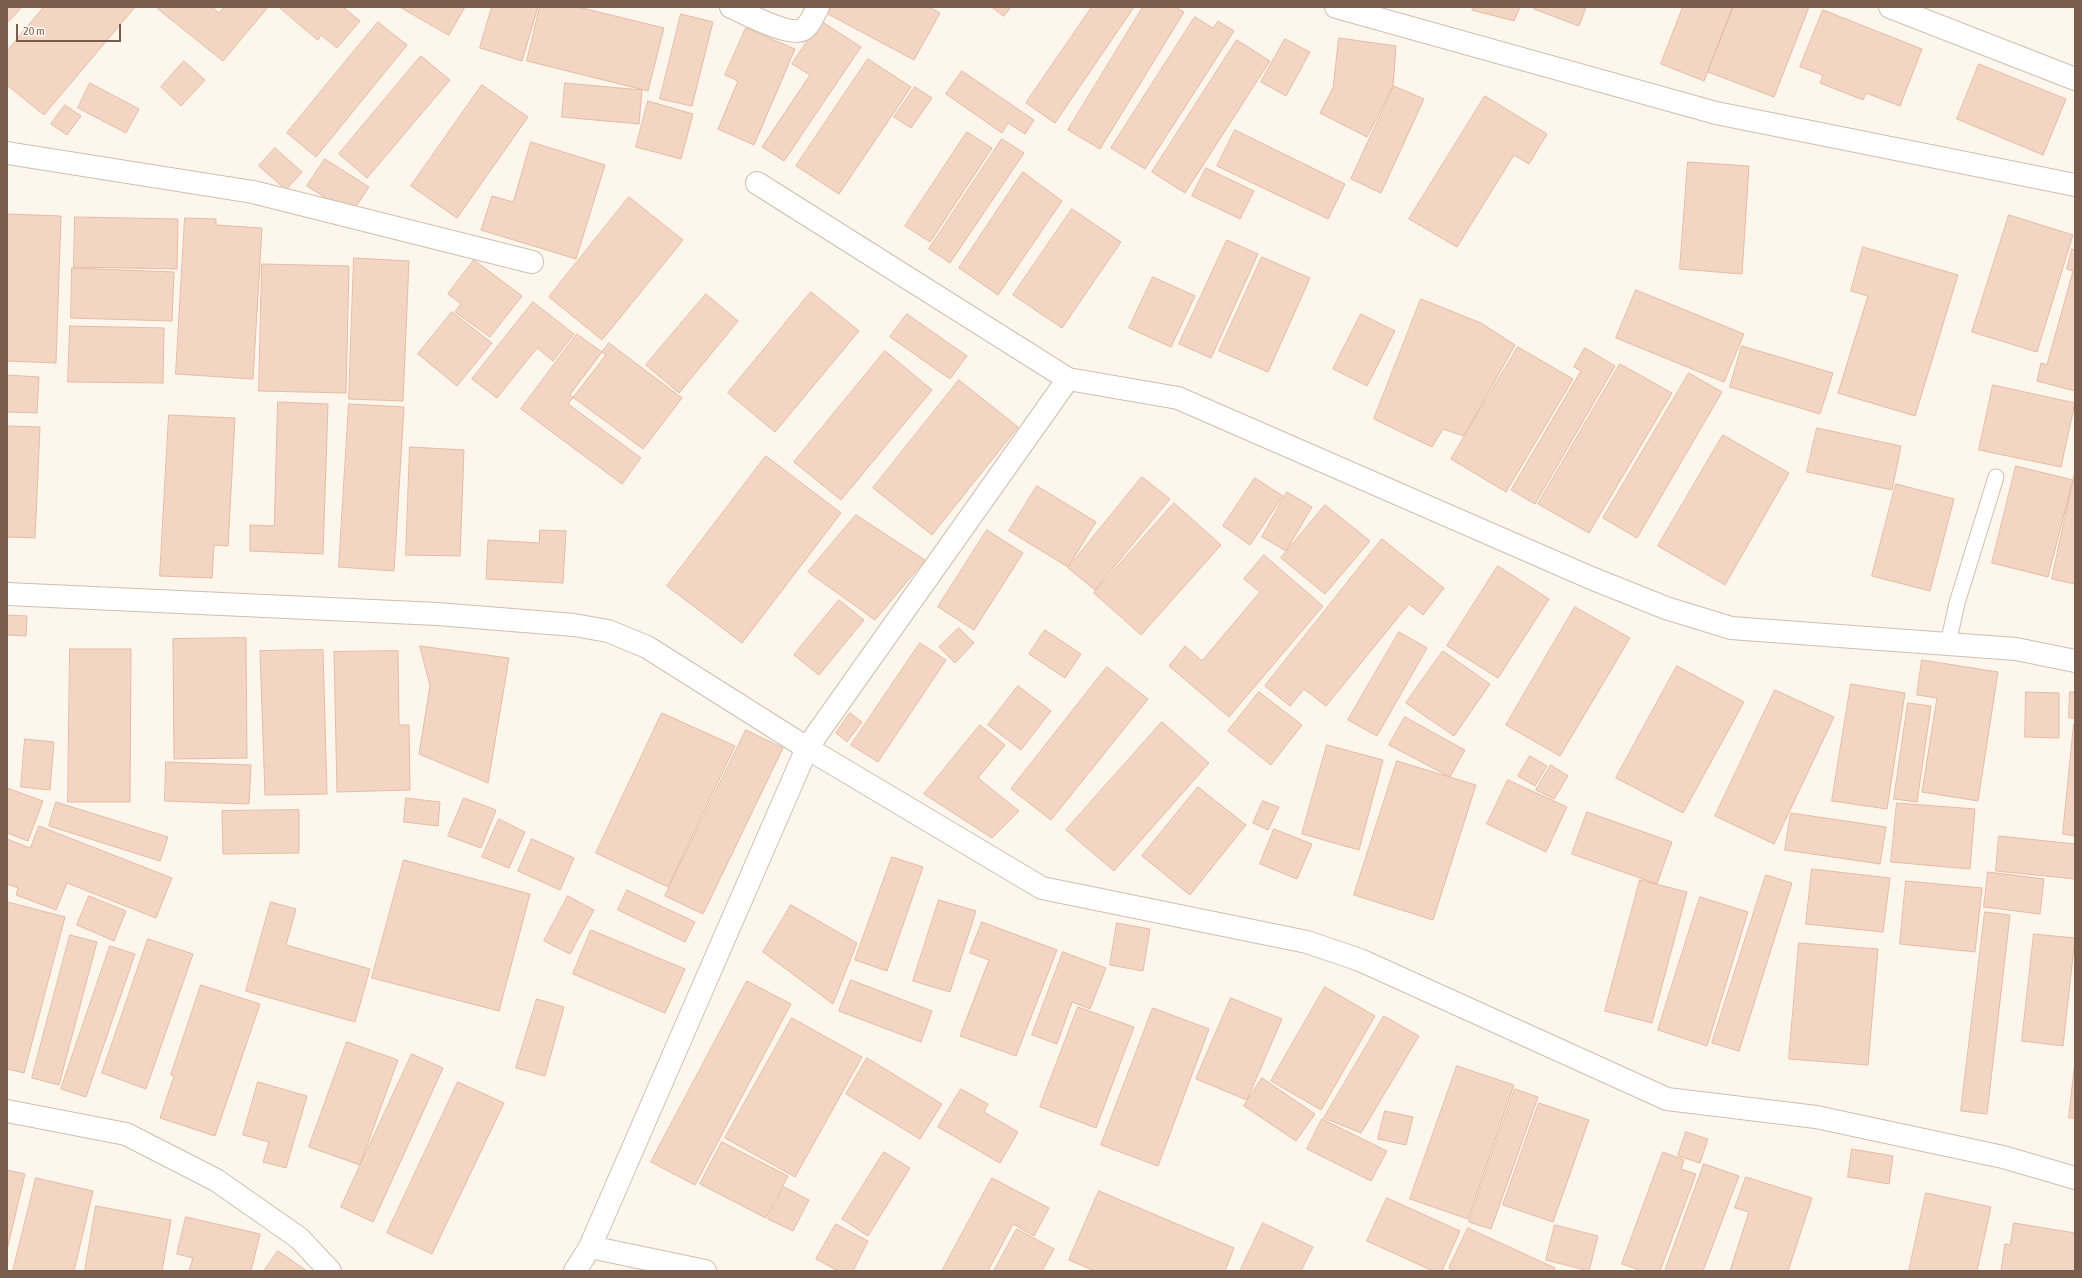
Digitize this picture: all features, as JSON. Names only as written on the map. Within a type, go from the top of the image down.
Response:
[{"type":"street","points":[[731,7],[791,32],[802,30],[818,7]]},
{"type":"street","points":[[1336,7],[1716,113],[2075,185]]},
{"type":"street","points":[[1890,7],[2075,79]]},
{"type":"street","points":[[7,153],[253,192],[532,262]]},
{"type":"street","points":[[757,183],[1068,379],[1178,398],[1591,578],[1666,608],[1730,628],[2016,649],[2075,661]]},
{"type":"street","points":[[575,1271],[590,1247],[807,748],[1068,379]]},
{"type":"street","points":[[7,594],[437,614],[574,625],[602,630],[647,647],[807,748],[1042,888],[1307,942],[1360,960],[1667,1099],[1816,1117],[2003,1157],[2075,1178]]},
{"type":"street","points":[[7,1111],[126,1134],[216,1180],[299,1238],[330,1271]]},
{"type":"street","points":[[590,1247],[705,1271]]},
{"type":"lane","points":[[1948,644],[1957,603],[1996,477]]},
{"type":"building","points":[[7,7],[22,7],[7,23]]},
{"type":"building","points":[[44,7],[135,7],[44,115],[7,85],[7,51]]},
{"type":"building","points":[[160,7],[212,7],[219,13],[224,7],[268,7],[223,61],[158,9]]},
{"type":"building","points":[[279,7],[343,7],[360,21],[337,48],[321,35],[318,40]]},
{"type":"building","points":[[400,7],[465,7],[449,35]]},
{"type":"building","points":[[492,7],[538,7],[522,61],[480,48]]},
{"type":"building","points":[[540,7],[578,7],[664,28],[648,91],[527,61]]},
{"type":"building","points":[[832,7],[929,7],[940,13],[914,60],[828,14]]},
{"type":"building","points":[[992,7],[1011,7],[1004,16]]},
{"type":"building","points":[[1092,7],[1134,7],[1055,123],[1026,103]]},
{"type":"building","points":[[1143,7],[1175,7],[1184,12],[1100,149],[1068,130]]},
{"type":"building","points":[[1474,7],[1520,7],[1514,21],[1472,10]]},
{"type":"building","points":[[1535,7],[1586,7],[1579,26],[1534,9]]},
{"type":"building","points":[[1683,7],[1733,7],[1704,81],[1661,64]]},
{"type":"building","points":[[1733,7],[1809,7],[1774,97],[1708,72]]},
{"type":"building","points":[[1823,10],[1922,49],[1900,106],[1866,93],[1863,100],[1820,83],[1823,75],[1800,67]]},
{"type":"building","points":[[681,14],[713,22],[692,106],[660,99]]},
{"type":"building","points":[[1195,17],[1213,28],[1218,21],[1234,31],[1145,169],[1111,148]]},
{"type":"building","points":[[821,21],[861,47],[784,161],[762,147],[810,75],[792,64]]},
{"type":"building","points":[[378,22],[407,45],[316,157],[287,133]]},
{"type":"building","points":[[746,28],[795,49],[754,145],[718,129],[738,81],[725,75]]},
{"type":"building","points":[[1339,38],[1396,46],[1393,86],[1367,137],[1320,113],[1333,88]]},
{"type":"building","points":[[1285,39],[1310,52],[1286,96],[1261,82]]},
{"type":"building","points":[[1237,40],[1270,61],[1185,193],[1152,172]]},
{"type":"building","points":[[421,56],[450,80],[367,178],[339,154]]},
{"type":"building","points":[[868,59],[911,87],[839,194],[796,166]]},
{"type":"building","points":[[184,61],[205,80],[181,106],[161,87]]},
{"type":"building","points":[[1979,64],[2066,99],[2043,155],[1957,119]]},
{"type":"building","points":[[962,71],[1034,120],[1025,134],[1008,123],[1002,133],[946,94]]},
{"type":"building","points":[[90,83],[139,109],[126,133],[78,108]]},
{"type":"building","points":[[565,83],[642,90],[639,124],[562,117]]},
{"type":"building","points":[[482,85],[528,117],[457,218],[411,186]]},
{"type":"building","points":[[1394,86],[1424,99],[1381,193],[1351,179]]},
{"type":"building","points":[[915,87],[932,98],[911,128],[894,117]]},
{"type":"building","points":[[1485,96],[1547,134],[1529,164],[1514,155],[1457,247],[1409,219]]},
{"type":"building","points":[[648,101],[693,114],[681,159],[636,147]]},
{"type":"building","points":[[65,105],[81,116],[67,135],[51,124]]},
{"type":"building","points":[[1235,130],[1345,184],[1328,219],[1217,166]]},
{"type":"building","points":[[967,132],[992,148],[930,242],[905,226]]},
{"type":"building","points":[[1002,139],[1024,153],[950,263],[929,249]]},
{"type":"building","points":[[531,142],[605,165],[576,259],[481,230],[492,196],[513,202]]},
{"type":"building","points":[[275,148],[302,172],[286,190],[259,166]]},
{"type":"building","points":[[325,159],[369,187],[351,214],[307,186]]},
{"type":"building","points":[[1688,162],[1749,166],[1742,274],[1680,269]]},
{"type":"building","points":[[1206,168],[1254,191],[1240,219],[1192,196]]},
{"type":"building","points":[[1023,172],[1062,201],[998,295],[959,268]]},
{"type":"building","points":[[629,197],[683,240],[602,340],[549,297]]},
{"type":"building","points":[[1072,209],[1121,242],[1062,328],[1013,295]]},
{"type":"building","points":[[7,214],[61,216],[56,363],[7,361]]},
{"type":"building","points":[[2009,215],[2073,235],[2037,352],[1972,332]]},
{"type":"building","points":[[75,217],[178,219],[177,269],[74,267]]},
{"type":"building","points":[[185,218],[216,219],[216,225],[262,228],[253,379],[176,374]]},
{"type":"building","points":[[1227,240],[1258,254],[1211,358],[1179,344]]},
{"type":"building","points":[[1863,247],[1958,275],[1915,416],[1838,393],[1868,296],[1851,291]]},
{"type":"building","points":[[2072,249],[2075,250],[2075,391],[2037,381],[2041,363],[2047,365],[2073,271],[2067,269]]},
{"type":"building","points":[[1262,257],[1310,278],[1268,372],[1219,351]]},
{"type":"building","points":[[354,258],[409,261],[403,401],[349,399]]},
{"type":"building","points":[[474,260],[522,296],[490,337],[455,312],[461,304],[448,294]]},
{"type":"building","points":[[262,264],[349,266],[346,393],[259,391]]},
{"type":"building","points":[[72,268],[174,272],[172,321],[71,318]]},
{"type":"building","points":[[1153,277],[1195,296],[1171,347],[1129,328]]},
{"type":"building","points":[[1636,290],[1744,334],[1724,382],[1616,338]]},
{"type":"building","points":[[811,292],[859,331],[775,432],[728,393]]},
{"type":"building","points":[[706,294],[738,321],[679,393],[646,365]]},
{"type":"building","points":[[1421,299],[1481,323],[1515,345],[1464,436],[1443,429],[1432,447],[1374,419]]},
{"type":"building","points":[[533,302],[574,334],[553,361],[537,348],[497,398],[472,379]]},
{"type":"building","points":[[452,312],[492,343],[457,386],[418,354]]},
{"type":"building","points":[[907,314],[967,356],[950,379],[890,337]]},
{"type":"building","points":[[1361,314],[1395,331],[1367,386],[1333,369]]},
{"type":"building","points":[[70,326],[164,328],[163,383],[68,382]]},
{"type":"building","points":[[577,334],[606,355],[568,404],[641,458],[622,484],[521,409]]},
{"type":"building","points":[[609,343],[682,398],[643,449],[570,395]]},
{"type":"building","points":[[1742,346],[1833,373],[1820,414],[1730,387]]},
{"type":"building","points":[[1518,347],[1573,379],[1506,492],[1451,459]]},
{"type":"building","points":[[1585,348],[1615,366],[1535,504],[1511,490],[1581,371],[1574,367]]},
{"type":"building","points":[[885,351],[932,390],[841,500],[794,462]]},
{"type":"building","points":[[1620,364],[1672,393],[1589,533],[1538,504]]},
{"type":"building","points":[[1689,373],[1722,392],[1637,538],[1603,518]]},
{"type":"building","points":[[7,375],[39,377],[37,413],[7,412]]},
{"type":"building","points":[[959,380],[1018,427],[932,535],[873,488]]},
{"type":"building","points":[[1993,385],[2075,403],[2061,467],[1979,450]]},
{"type":"building","points":[[278,402],[328,404],[323,554],[250,551],[250,525],[274,526]]},
{"type":"building","points":[[349,404],[404,407],[394,571],[339,567]]},
{"type":"building","points":[[169,415],[235,418],[228,546],[214,545],[212,578],[160,576]]},
{"type":"building","points":[[7,426],[40,427],[35,538],[7,537]]},
{"type":"building","points":[[1817,428],[1901,446],[1892,490],[1807,472]]},
{"type":"building","points":[[1723,435],[1789,473],[1725,585],[1658,546]]},
{"type":"building","points":[[410,447],[464,450],[460,556],[406,555]]},
{"type":"building","points":[[766,456],[841,513],[742,643],[667,586]]},
{"type":"building","points":[[2016,466],[2073,480],[2048,577],[1992,563]]},
{"type":"building","points":[[2075,471],[2075,584],[2052,579]]},
{"type":"building","points":[[1142,477],[1170,499],[1095,590],[1068,568]]},
{"type":"building","points":[[1255,478],[1283,496],[1250,545],[1223,526]]},
{"type":"building","points":[[1896,484],[1954,499],[1930,591],[1872,576]]},
{"type":"building","points":[[1037,486],[1096,522],[1068,567],[1009,531]]},
{"type":"building","points":[[1287,492],[1312,507],[1286,551],[1262,537]]},
{"type":"building","points":[[1174,503],[1221,545],[1141,635],[1094,593]]},
{"type":"building","points":[[1325,505],[1370,541],[1325,594],[1281,558]]},
{"type":"building","points":[[856,515],[925,560],[875,620],[808,572]]},
{"type":"building","points":[[540,530],[566,531],[563,583],[486,579],[488,540],[539,543]]},
{"type":"building","points":[[987,530],[1023,553],[974,630],[938,607]]},
{"type":"building","points":[[1382,539],[1444,588],[1423,615],[1409,604],[1326,706],[1304,689],[1290,706],[1265,686]]},
{"type":"building","points":[[1264,555],[1323,606],[1229,717],[1169,666],[1185,646],[1202,661],[1260,592],[1244,579]]},
{"type":"building","points":[[1498,566],[1549,599],[1498,678],[1447,646]]},
{"type":"building","points":[[839,600],[864,620],[819,675],[794,655]]},
{"type":"building","points":[[1575,607],[1630,638],[1560,756],[1506,725]]},
{"type":"building","points":[[7,615],[27,616],[26,636],[7,635]]},
{"type":"building","points":[[959,628],[974,643],[955,663],[939,647]]},
{"type":"building","points":[[1045,630],[1081,654],[1065,678],[1029,654]]},
{"type":"building","points":[[1399,632],[1427,648],[1377,736],[1348,720]]},
{"type":"building","points":[[246,638],[247,758],[174,759],[173,639]]},
{"type":"building","points":[[920,643],[946,660],[878,762],[851,745]]},
{"type":"building","points":[[420,646],[509,658],[488,783],[419,754],[430,686]]},
{"type":"building","points":[[70,649],[131,649],[130,802],[68,802]]},
{"type":"building","points":[[323,650],[327,794],[265,795],[260,651]]},
{"type":"building","points":[[398,651],[399,725],[409,725],[410,790],[337,792],[334,652]]},
{"type":"building","points":[[1443,651],[1490,684],[1454,736],[1406,703]]},
{"type":"building","points":[[1922,660],[1998,672],[1978,801],[1922,792],[1937,698],[1917,695]]},
{"type":"building","points":[[1677,666],[1744,702],[1683,813],[1616,778]]},
{"type":"building","points":[[1107,667],[1148,699],[1051,820],[1011,789]]},
{"type":"building","points":[[1851,684],[1905,693],[1887,809],[1832,801]]},
{"type":"building","points":[[1018,686],[1051,711],[1021,750],[988,725]]},
{"type":"building","points":[[1775,690],[1834,717],[1774,844],[1715,816]]},
{"type":"building","points":[[1259,692],[1302,725],[1271,765],[1228,731]]},
{"type":"building","points":[[2026,692],[2059,693],[2059,738],[2025,737]]},
{"type":"building","points":[[2070,692],[2075,692],[2075,718],[2069,718]]},
{"type":"building","points":[[1908,703],[1931,706],[1917,802],[1894,799]]},
{"type":"building","points":[[662,713],[735,746],[668,887],[596,853]]},
{"type":"building","points":[[850,713],[862,722],[847,742],[836,733]]},
{"type":"building","points":[[1405,717],[1465,750],[1450,777],[1389,745]]},
{"type":"building","points":[[1162,722],[1209,763],[1114,871],[1066,830]]},
{"type":"building","points":[[2075,724],[2075,836],[2063,834]]},
{"type":"building","points":[[980,725],[1005,745],[978,778],[1019,811],[992,838],[924,794]]},
{"type":"building","points":[[746,730],[783,748],[703,914],[665,896]]},
{"type":"building","points":[[25,739],[54,742],[50,790],[21,787]]},
{"type":"building","points":[[1327,745],[1383,760],[1359,850],[1302,834]]},
{"type":"building","points":[[1530,756],[1547,766],[1535,786],[1518,776]]},
{"type":"building","points":[[1397,761],[1476,785],[1433,920],[1354,895]]},
{"type":"building","points":[[166,762],[251,765],[249,804],[165,801]]},
{"type":"building","points":[[1551,765],[1568,776],[1554,799],[1536,790]]},
{"type":"building","points":[[1508,780],[1567,807],[1546,852],[1487,824]]},
{"type":"building","points":[[1198,787],[1246,825],[1190,895],[1142,856]]},
{"type":"building","points":[[7,788],[43,801],[28,841],[7,833]]},
{"type":"building","points":[[406,798],[440,802],[438,826],[404,822]]},
{"type":"building","points":[[464,798],[496,810],[481,848],[448,836]]},
{"type":"building","points":[[1263,801],[1279,807],[1268,830],[1253,823]]},
{"type":"building","points":[[56,802],[168,837],[160,861],[49,826]]},
{"type":"building","points":[[1897,803],[1975,809],[1970,869],[1891,862]]},
{"type":"building","points":[[299,810],[299,853],[223,854],[222,811]]},
{"type":"building","points":[[1587,812],[1672,842],[1657,884],[1572,854]]},
{"type":"building","points":[[1791,813],[1886,827],[1880,864],[1785,850]]},
{"type":"building","points":[[499,819],[525,832],[509,868],[482,857]]},
{"type":"building","points":[[39,826],[172,878],[156,918],[67,883],[56,910],[16,895],[18,888],[7,884],[7,839],[30,848]]},
{"type":"building","points":[[1274,829],[1312,844],[1297,879],[1260,864]]},
{"type":"building","points":[[1999,836],[2075,844],[2075,879],[1996,871]]},
{"type":"building","points":[[532,839],[574,858],[560,890],[518,871]]},
{"type":"building","points":[[892,857],[923,867],[887,971],[855,960]]},
{"type":"building","points":[[404,860],[530,894],[499,1011],[372,978]]},
{"type":"building","points":[[1812,869],[1890,878],[1883,932],[1806,924]]},
{"type":"building","points":[[1988,872],[2044,879],[2040,914],[1984,907]]},
{"type":"building","points":[[1766,875],[1792,883],[1739,1051],[1712,1043]]},
{"type":"building","points":[[1640,880],[1687,892],[1652,1023],[1605,1011]]},
{"type":"building","points":[[1906,881],[1982,888],[1975,952],[1900,944]]},
{"type":"building","points":[[627,890],[695,922],[685,942],[618,910]]},
{"type":"building","points":[[89,896],[126,911],[114,941],[77,925]]},
{"type":"building","points":[[568,896],[594,910],[570,954],[544,941]]},
{"type":"building","points":[[1700,897],[1748,912],[1707,1046],[1658,1030]]},
{"type":"building","points":[[939,900],[976,911],[950,992],[913,981]]},
{"type":"building","points":[[8,902],[65,917],[24,1073],[7,1069]]},
{"type":"building","points":[[271,902],[296,909],[286,945],[370,969],[355,1022],[246,991]]},
{"type":"building","points":[[791,905],[857,943],[833,1004],[763,952]]},
{"type":"building","points":[[1985,912],[2010,915],[1987,1114],[1961,1111]]},
{"type":"building","points":[[982,922],[1057,950],[1016,1056],[960,1036],[989,960],[970,953]]},
{"type":"building","points":[[1117,923],[1150,929],[1143,971],[1110,965]]},
{"type":"building","points":[[591,930],[685,969],[665,1013],[573,974]]},
{"type":"building","points":[[2034,934],[2075,938],[2063,1046],[2022,1041]]},
{"type":"building","points":[[70,935],[97,942],[59,1085],[32,1078]]},
{"type":"building","points":[[148,939],[193,954],[146,1089],[102,1073]]},
{"type":"building","points":[[1799,943],[1878,949],[1868,1065],[1789,1059]]},
{"type":"building","points":[[110,946],[135,954],[86,1097],[61,1089]]},
{"type":"building","points":[[1063,952],[1106,968],[1090,1009],[1072,1002],[1057,1044],[1032,1035]]},
{"type":"building","points":[[851,980],[932,1011],[921,1042],[839,1011]]},
{"type":"building","points":[[747,981],[791,1004],[695,1185],[651,1162]]},
{"type":"building","points":[[201,985],[260,1004],[215,1136],[160,1118],[174,1076],[171,1075]]},
{"type":"building","points":[[1325,987],[1375,1016],[1321,1110],[1271,1081]]},
{"type":"building","points":[[1231,998],[1282,1019],[1247,1100],[1196,1079]]},
{"type":"building","points":[[537,999],[564,1007],[545,1076],[516,1068]]},
{"type":"building","points":[[1078,1007],[1134,1027],[1096,1128],[1040,1107]]},
{"type":"building","points":[[1153,1008],[1209,1029],[1158,1166],[1101,1145]]},
{"type":"building","points":[[1384,1016],[1419,1036],[1361,1133],[1324,1118]]},
{"type":"building","points":[[792,1018],[862,1057],[795,1177],[725,1138]]},
{"type":"building","points":[[347,1042],[398,1060],[360,1165],[309,1147]]},
{"type":"building","points":[[412,1054],[443,1068],[373,1222],[341,1207]]},
{"type":"building","points":[[867,1058],[942,1104],[920,1139],[846,1094]]},
{"type":"building","points":[[2075,1061],[2075,1118],[2069,1118]]},
{"type":"building","points":[[1457,1066],[1514,1085],[1468,1219],[1410,1199]]},
{"type":"building","points":[[1262,1078],[1315,1114],[1296,1141],[1244,1106]]},
{"type":"building","points":[[258,1082],[307,1096],[286,1168],[263,1162],[269,1142],[243,1135]]},
{"type":"building","points":[[458,1082],[504,1103],[432,1254],[387,1233]]},
{"type":"building","points":[[961,1089],[988,1104],[984,1112],[1018,1132],[1000,1163],[938,1127]]},
{"type":"building","points":[[1515,1089],[1538,1097],[1491,1229],[1469,1222]]},
{"type":"building","points":[[1539,1103],[1589,1120],[1553,1222],[1503,1205]]},
{"type":"building","points":[[1385,1111],[1413,1117],[1406,1145],[1378,1139]]},
{"type":"building","points":[[1322,1119],[1387,1151],[1371,1181],[1307,1149]]},
{"type":"building","points":[[1686,1132],[1708,1139],[1700,1163],[1678,1156]]},
{"type":"building","points":[[722,1142],[788,1176],[766,1218],[700,1184]]},
{"type":"building","points":[[1852,1149],[1893,1156],[1889,1184],[1848,1177]]},
{"type":"building","points":[[884,1152],[910,1168],[868,1236],[842,1219]]},
{"type":"building","points":[[1663,1152],[1684,1160],[1681,1169],[1696,1174],[1660,1271],[1642,1271],[1622,1264]]},
{"type":"building","points":[[1704,1164],[1739,1176],[1703,1271],[1665,1271]]},
{"type":"building","points":[[7,1170],[25,1174],[7,1250]]},
{"type":"building","points":[[1746,1177],[1812,1198],[1788,1271],[1730,1271],[1749,1212],[1735,1208]]},
{"type":"building","points":[[36,1178],[93,1191],[74,1271],[13,1271]]},
{"type":"building","points":[[992,1178],[1049,1208],[1034,1236],[1013,1224],[988,1271],[942,1271]]},
{"type":"building","points":[[784,1187],[809,1200],[793,1231],[768,1219]]},
{"type":"building","points":[[1099,1191],[1234,1248],[1225,1271],[1095,1271],[1069,1260]]},
{"type":"building","points":[[1926,1193],[1991,1207],[1977,1271],[1909,1271]]},
{"type":"building","points":[[1387,1198],[1460,1231],[1442,1271],[1433,1271],[1367,1241]]},
{"type":"building","points":[[96,1206],[171,1220],[162,1271],[85,1271]]},
{"type":"building","points":[[186,1217],[260,1234],[251,1271],[189,1271],[193,1258],[177,1254]]},
{"type":"building","points":[[1263,1223],[1313,1247],[1301,1271],[1240,1271]]},
{"type":"building","points":[[2014,1223],[2075,1233],[2075,1271],[2001,1271],[2005,1244],[2010,1245]]},
{"type":"building","points":[[836,1224],[868,1241],[853,1271],[838,1271],[816,1259]]},
{"type":"building","points":[[1555,1225],[1598,1236],[1589,1271],[1546,1260]]},
{"type":"building","points":[[1468,1228],[1555,1268],[1554,1271],[1455,1271],[1449,1268]]},
{"type":"building","points":[[1017,1229],[1054,1249],[1042,1271],[994,1271]]},
{"type":"building","points":[[278,1251],[307,1271],[264,1271]]}]
